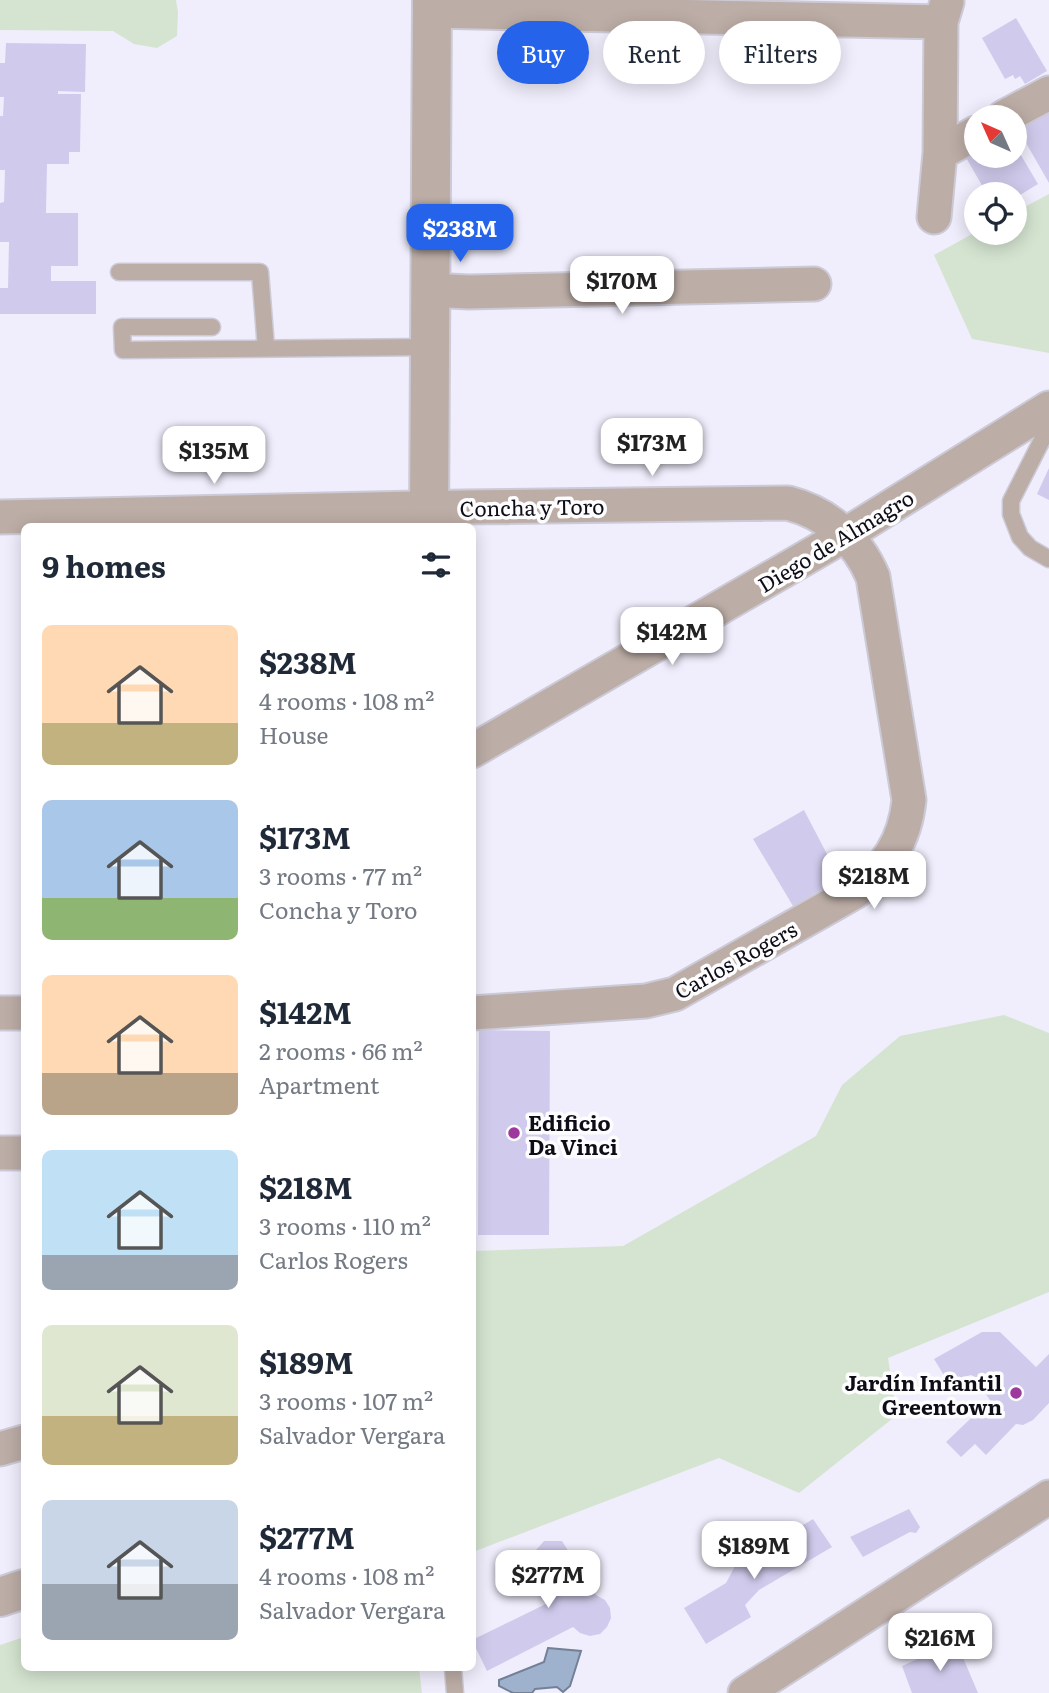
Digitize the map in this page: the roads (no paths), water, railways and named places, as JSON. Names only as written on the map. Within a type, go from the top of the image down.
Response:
[{"type":"street","points":[[429,518],[432,6],[944,11],[940,153],[934,217]]},
{"type":"street","points":[[1026,105],[1049,93]]},
{"type":"street","points":[[940,153],[964,140]]},
{"type":"street","points":[[430,290],[469,292],[814,284]]},
{"type":"street","name":"Diego de Almagro","points":[[476,749],[845,535],[1044,411]]},
{"type":"street","name":"Concha y Toro","points":[[0,517],[429,518],[788,503],[821,515],[845,535]]},
{"type":"street","name":"Carlos Rogers","points":[[476,1013],[646,1001],[675,994],[853,893],[882,869],[901,836],[909,800],[877,591],[867,563],[845,535]]},
{"type":"street","points":[[0,1013],[21,1013]]},
{"type":"street","points":[[0,1153],[21,1153]]},
{"type":"street","points":[[0,1449],[21,1443]]},
{"type":"street","points":[[746,1693],[1049,1497]]},
{"type":"street","points":[[0,1597],[21,1590]]},
{"type":"lane","points":[[119,272],[260,272],[266,348]]},
{"type":"lane","points":[[212,327],[122,327],[124,350],[430,347]]},
{"type":"lane","points":[[1044,411],[1043,438],[1011,501],[1011,514],[1020,537],[1030,548],[1049,559]]},
{"type":"lane","points":[[453,1671],[455,1693]]},
{"type":"water","points":[[548,1648],[581,1651],[570,1686],[563,1692],[557,1687],[535,1689],[532,1693],[513,1693],[499,1686],[499,1680],[544,1662]]},
{"type":"place","name":"Edificio Da Vinci","points":[[514,1133]]},
{"type":"place","name":"Jardín Infantil Greentown","points":[[1016,1393]]}]
